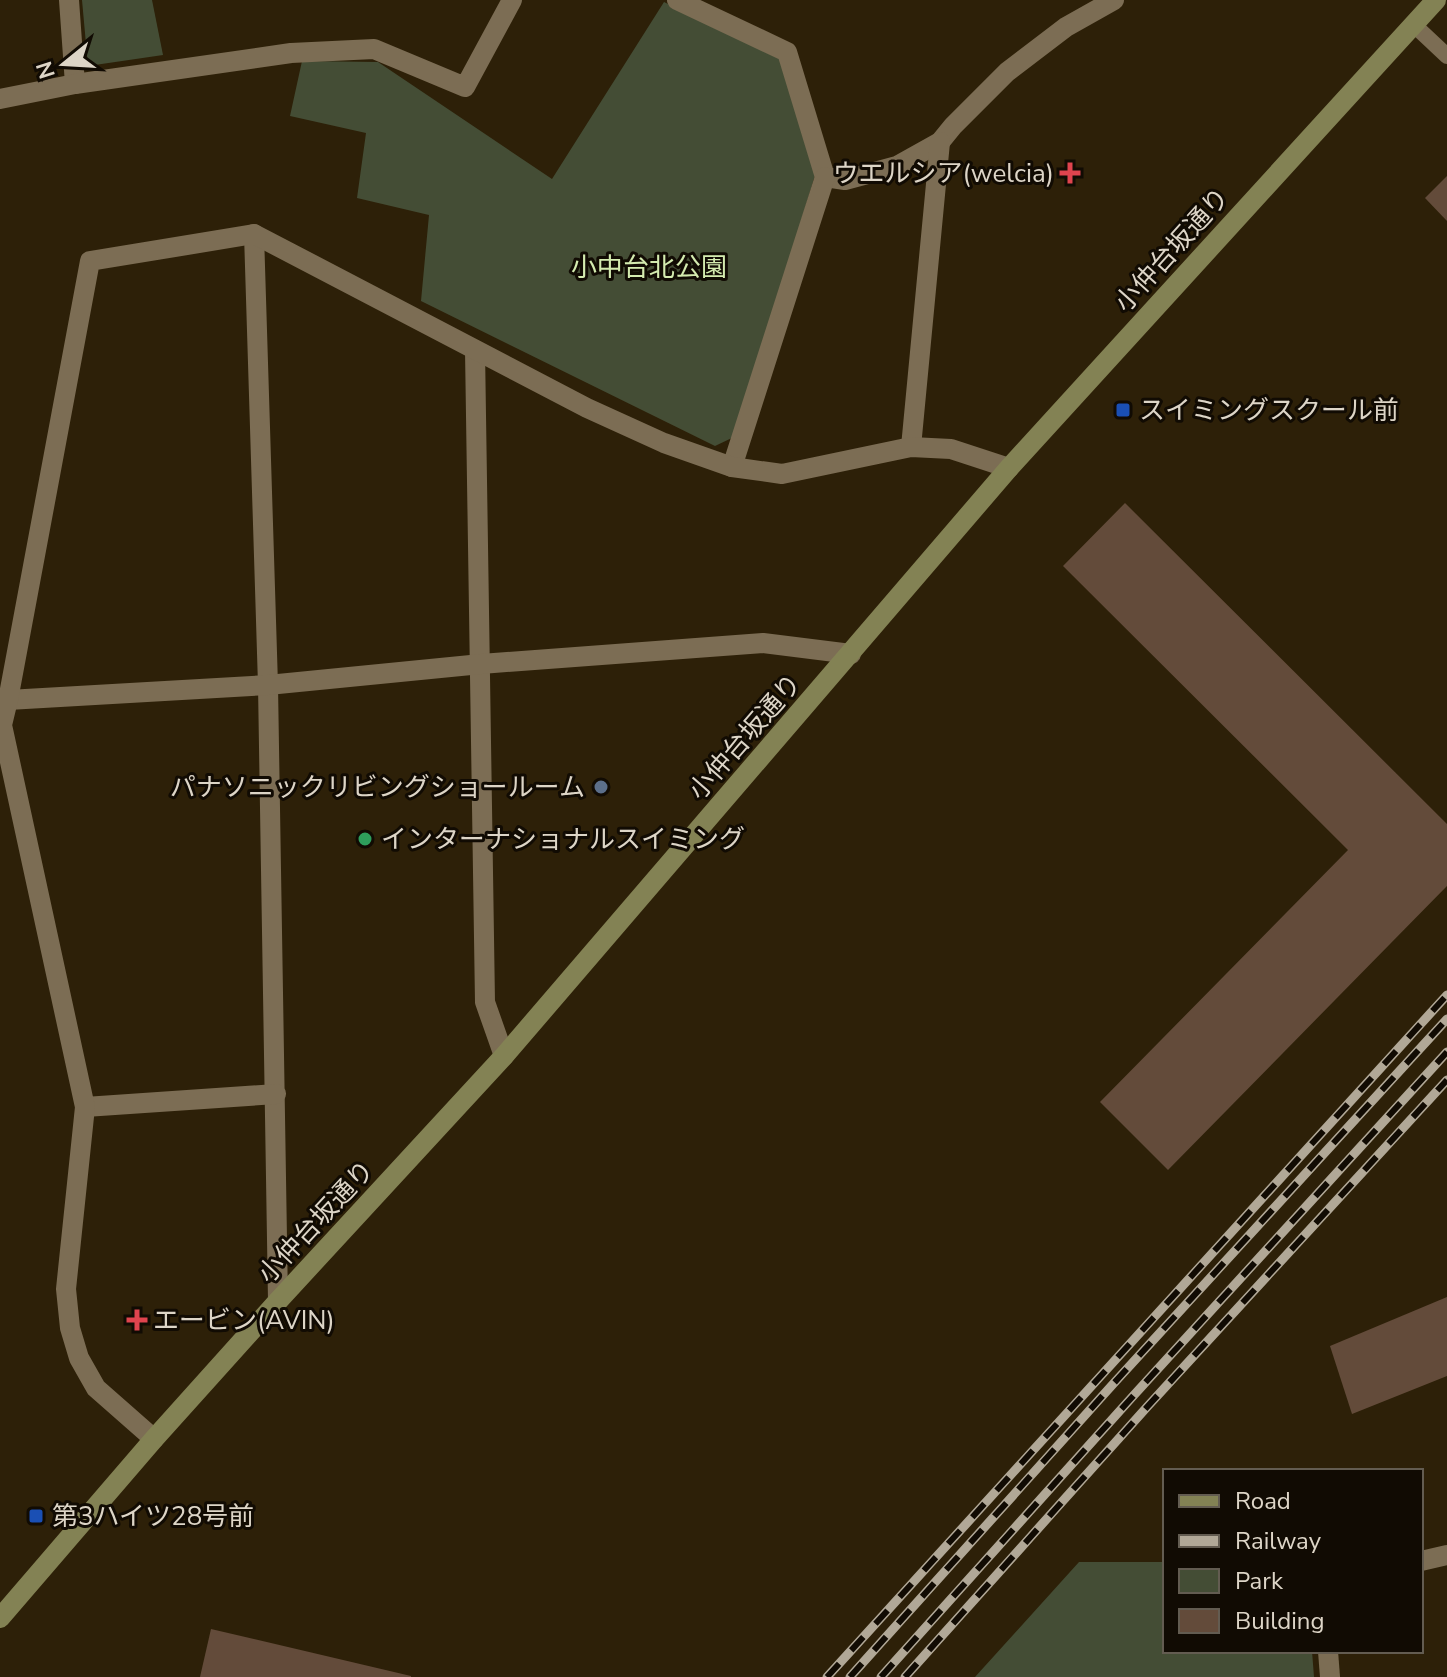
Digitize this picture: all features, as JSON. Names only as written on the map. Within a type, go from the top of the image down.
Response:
[{"type":"street","points":[[69,0],[75,84]]},
{"type":"street","points":[[0,99],[75,84],[291,53],[374,49],[465,87],[512,0]]},
{"type":"street","points":[[677,0],[787,52],[825,177],[732,467]]},
{"type":"street","points":[[825,177],[845,180],[897,166],[940,142],[1007,72],[1066,27],[1114,0]]},
{"type":"street","name":"小仲台坂通り","points":[[0,1618],[154,1439],[504,1056],[1009,468],[1436,0]]},
{"type":"street","points":[[911,447],[940,142]]},
{"type":"street","points":[[154,1439],[96,1388],[79,1358],[70,1328],[66,1289],[85,1107],[2,725],[90,261],[254,234],[587,408],[664,443],[732,467],[782,474],[911,447],[951,449],[1009,468]]},
{"type":"street","points":[[254,234],[268,685],[278,1301]]},
{"type":"street","points":[[475,350],[485,1002],[504,1056]]},
{"type":"street","points":[[8,700],[268,685],[481,664],[763,643],[851,654]]},
{"type":"street","points":[[85,1107],[276,1094]]},
{"type":"street","points":[[1423,1561],[1447,1555]]},
{"type":"street","points":[[1328,1653],[1330,1677]]},
{"type":"lane","points":[[1413,24],[1447,56]]},
{"type":"green space","points":[[82,0],[152,0],[163,55],[88,66]]},
{"type":"green space","name":"小中台北公園","points":[[664,2],[780,59],[816,172],[736,436],[715,446],[421,301],[429,215],[357,198],[366,133],[290,116],[302,61],[378,62],[552,179]]},
{"type":"green space","points":[[1079,1562],[1163,1562],[1163,1653],[1312,1653],[1314,1677],[975,1677]]},
{"type":"building","points":[[1447,176],[1447,221],[1425,198]]},
{"type":"building","points":[[1125,503],[1447,824],[1447,886],[1168,1170],[1100,1102],[1348,850],[1063,566]]},
{"type":"building","points":[[1447,1297],[1447,1376],[1352,1414],[1330,1346]]},
{"type":"building","points":[[211,1629],[411,1676],[411,1677],[200,1677]]},
{"type":"railway","points":[[827,1677],[1447,995]]},
{"type":"railway","points":[[850,1677],[1447,1019]]},
{"type":"railway","points":[[881,1677],[1447,1052]]},
{"type":"railway","points":[[905,1677],[1447,1080]]},
{"type":"place","name":"ウエルシア(welcia)","points":[[1070,173]]},
{"type":"place","name":"スイミングスクール前","points":[[1123,410]]},
{"type":"place","name":"パナソニックリビングショールーム","points":[[601,787]]},
{"type":"place","name":"インターナショナルスイミング","points":[[365,839]]},
{"type":"place","name":"エービン(AVIN)","points":[[137,1320]]},
{"type":"place","name":"第3ハイツ28号前","points":[[36,1516]]}]
